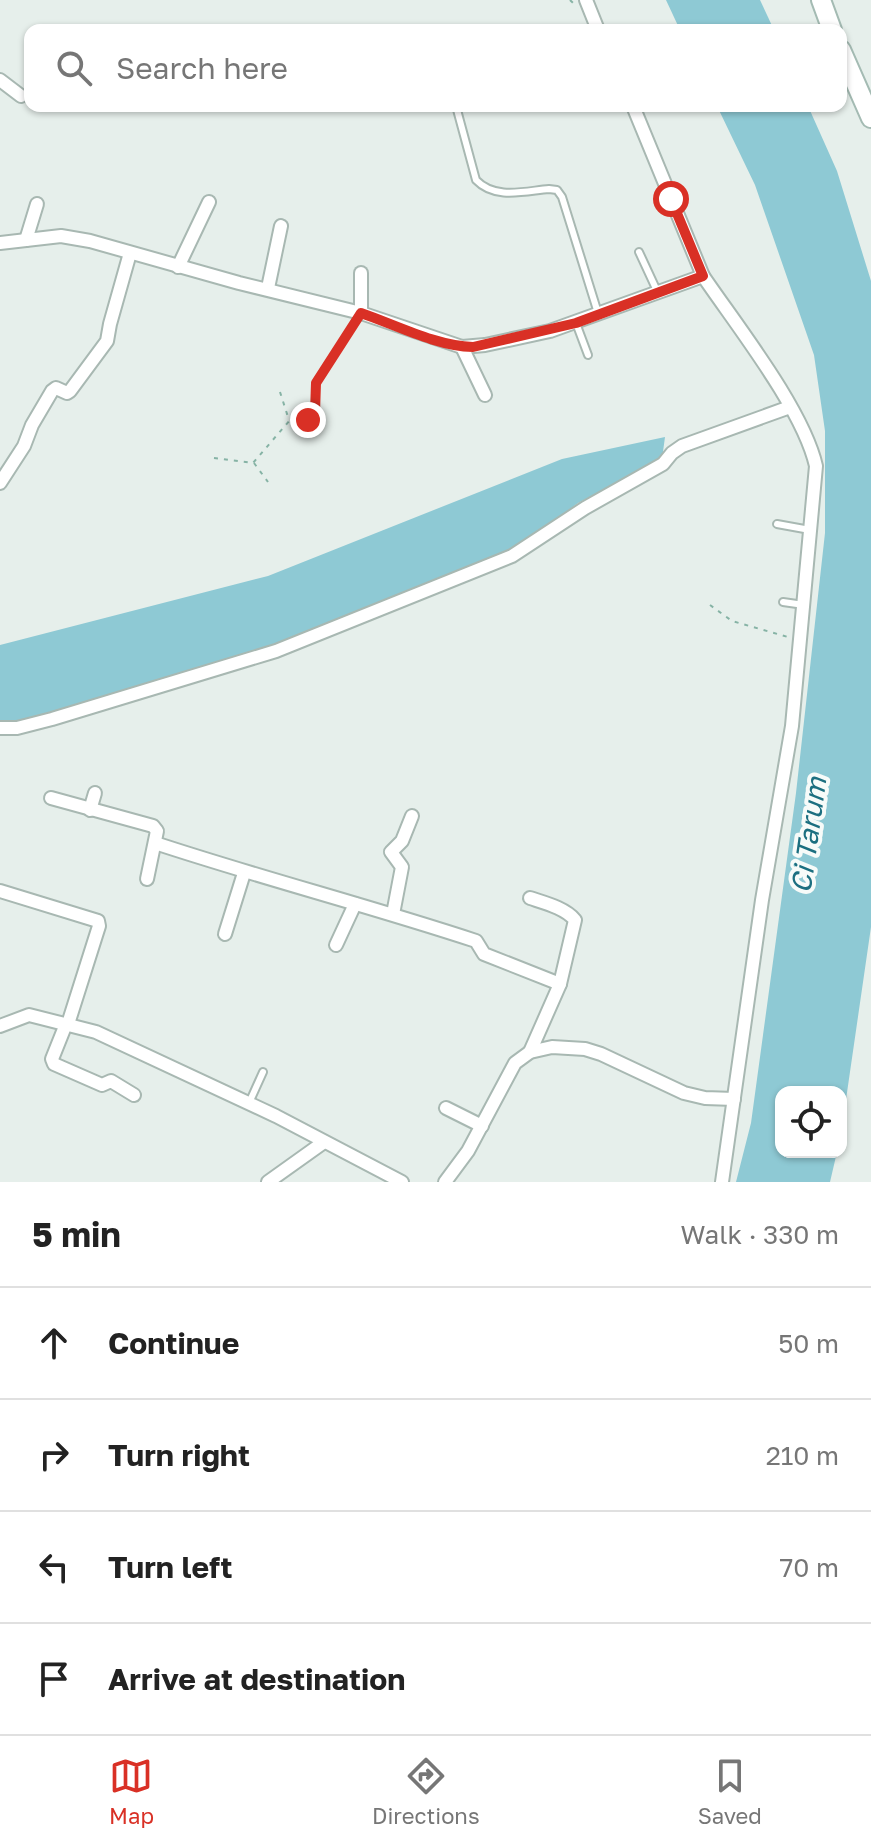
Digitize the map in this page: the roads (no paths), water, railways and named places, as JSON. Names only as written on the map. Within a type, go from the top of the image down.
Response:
[{"type":"main road","points":[[821,0],[830,24]]},
{"type":"main road","points":[[847,61],[866,94],[871,118]]},
{"type":"street","points":[[586,0],[596,24]]},
{"type":"street","points":[[0,80],[21,96]]},
{"type":"street","points":[[635,112],[703,276],[790,407],[816,466],[792,726],[762,900],[722,1182]]},
{"type":"street","points":[[178,267],[209,202]]},
{"type":"street","points":[[26,240],[37,204]]},
{"type":"street","points":[[268,288],[281,226]]},
{"type":"street","points":[[0,243],[61,236],[90,241],[178,267],[361,313],[462,347],[485,345],[576,323],[703,276]]},
{"type":"street","points":[[0,483],[24,446],[52,391],[56,388],[67,393],[70,391],[107,341],[130,253]]},
{"type":"street","points":[[361,273],[361,313]]},
{"type":"street","points":[[462,347],[485,395]]},
{"type":"street","points":[[0,728],[17,728],[52,719],[250,661],[443,585],[512,556],[585,508],[663,464],[682,446],[790,407]]},
{"type":"street","points":[[90,810],[95,793]]},
{"type":"street","points":[[51,798],[153,826],[157,831],[147,879]]},
{"type":"street","points":[[393,914],[402,867],[391,852],[402,841],[412,816]]},
{"type":"street","points":[[155,843],[244,873],[393,914],[476,941],[484,954],[560,984]]},
{"type":"street","points":[[225,934],[244,873]]},
{"type":"street","points":[[0,891],[98,921],[67,1024],[52,1059],[54,1064],[102,1085],[111,1081],[134,1095]]},
{"type":"street","points":[[530,898],[571,914],[575,927],[560,984],[530,1052]]},
{"type":"street","points":[[336,945],[355,904]]},
{"type":"street","points":[[0,1026],[29,1015],[67,1024],[130,1047],[249,1103],[402,1182]]},
{"type":"street","points":[[445,1182],[482,1126],[515,1063],[530,1052],[552,1047],[585,1049],[676,1091],[705,1098],[734,1099]]},
{"type":"street","points":[[446,1108],[482,1126]]},
{"type":"street","points":[[268,1182],[324,1142]]},
{"type":"lane","points":[[458,112],[476,180],[483,188],[495,193],[549,189],[557,190],[562,197],[598,314]]},
{"type":"lane","points":[[639,252],[658,293]]},
{"type":"lane","points":[[576,323],[588,355]]},
{"type":"lane","points":[[777,524],[810,530]]},
{"type":"lane","points":[[783,602],[804,605]]},
{"type":"lane","points":[[249,1103],[263,1072]]},
{"type":"water","points":[[666,0],[760,0],[771,24],[677,24]]},
{"type":"water","name":"Ci Tarum","points":[[720,112],[811,112],[837,171],[871,281],[871,927],[847,1093],[847,1086],[775,1086],[775,1158],[836,1158],[830,1182],[736,1182],[751,1123],[796,793],[825,533],[825,431],[814,355],[755,185]]},
{"type":"water","points":[[665,437],[662,459],[578,503],[534,536],[491,559],[287,642],[61,712],[0,724],[0,645],[268,576],[562,459]]}]
